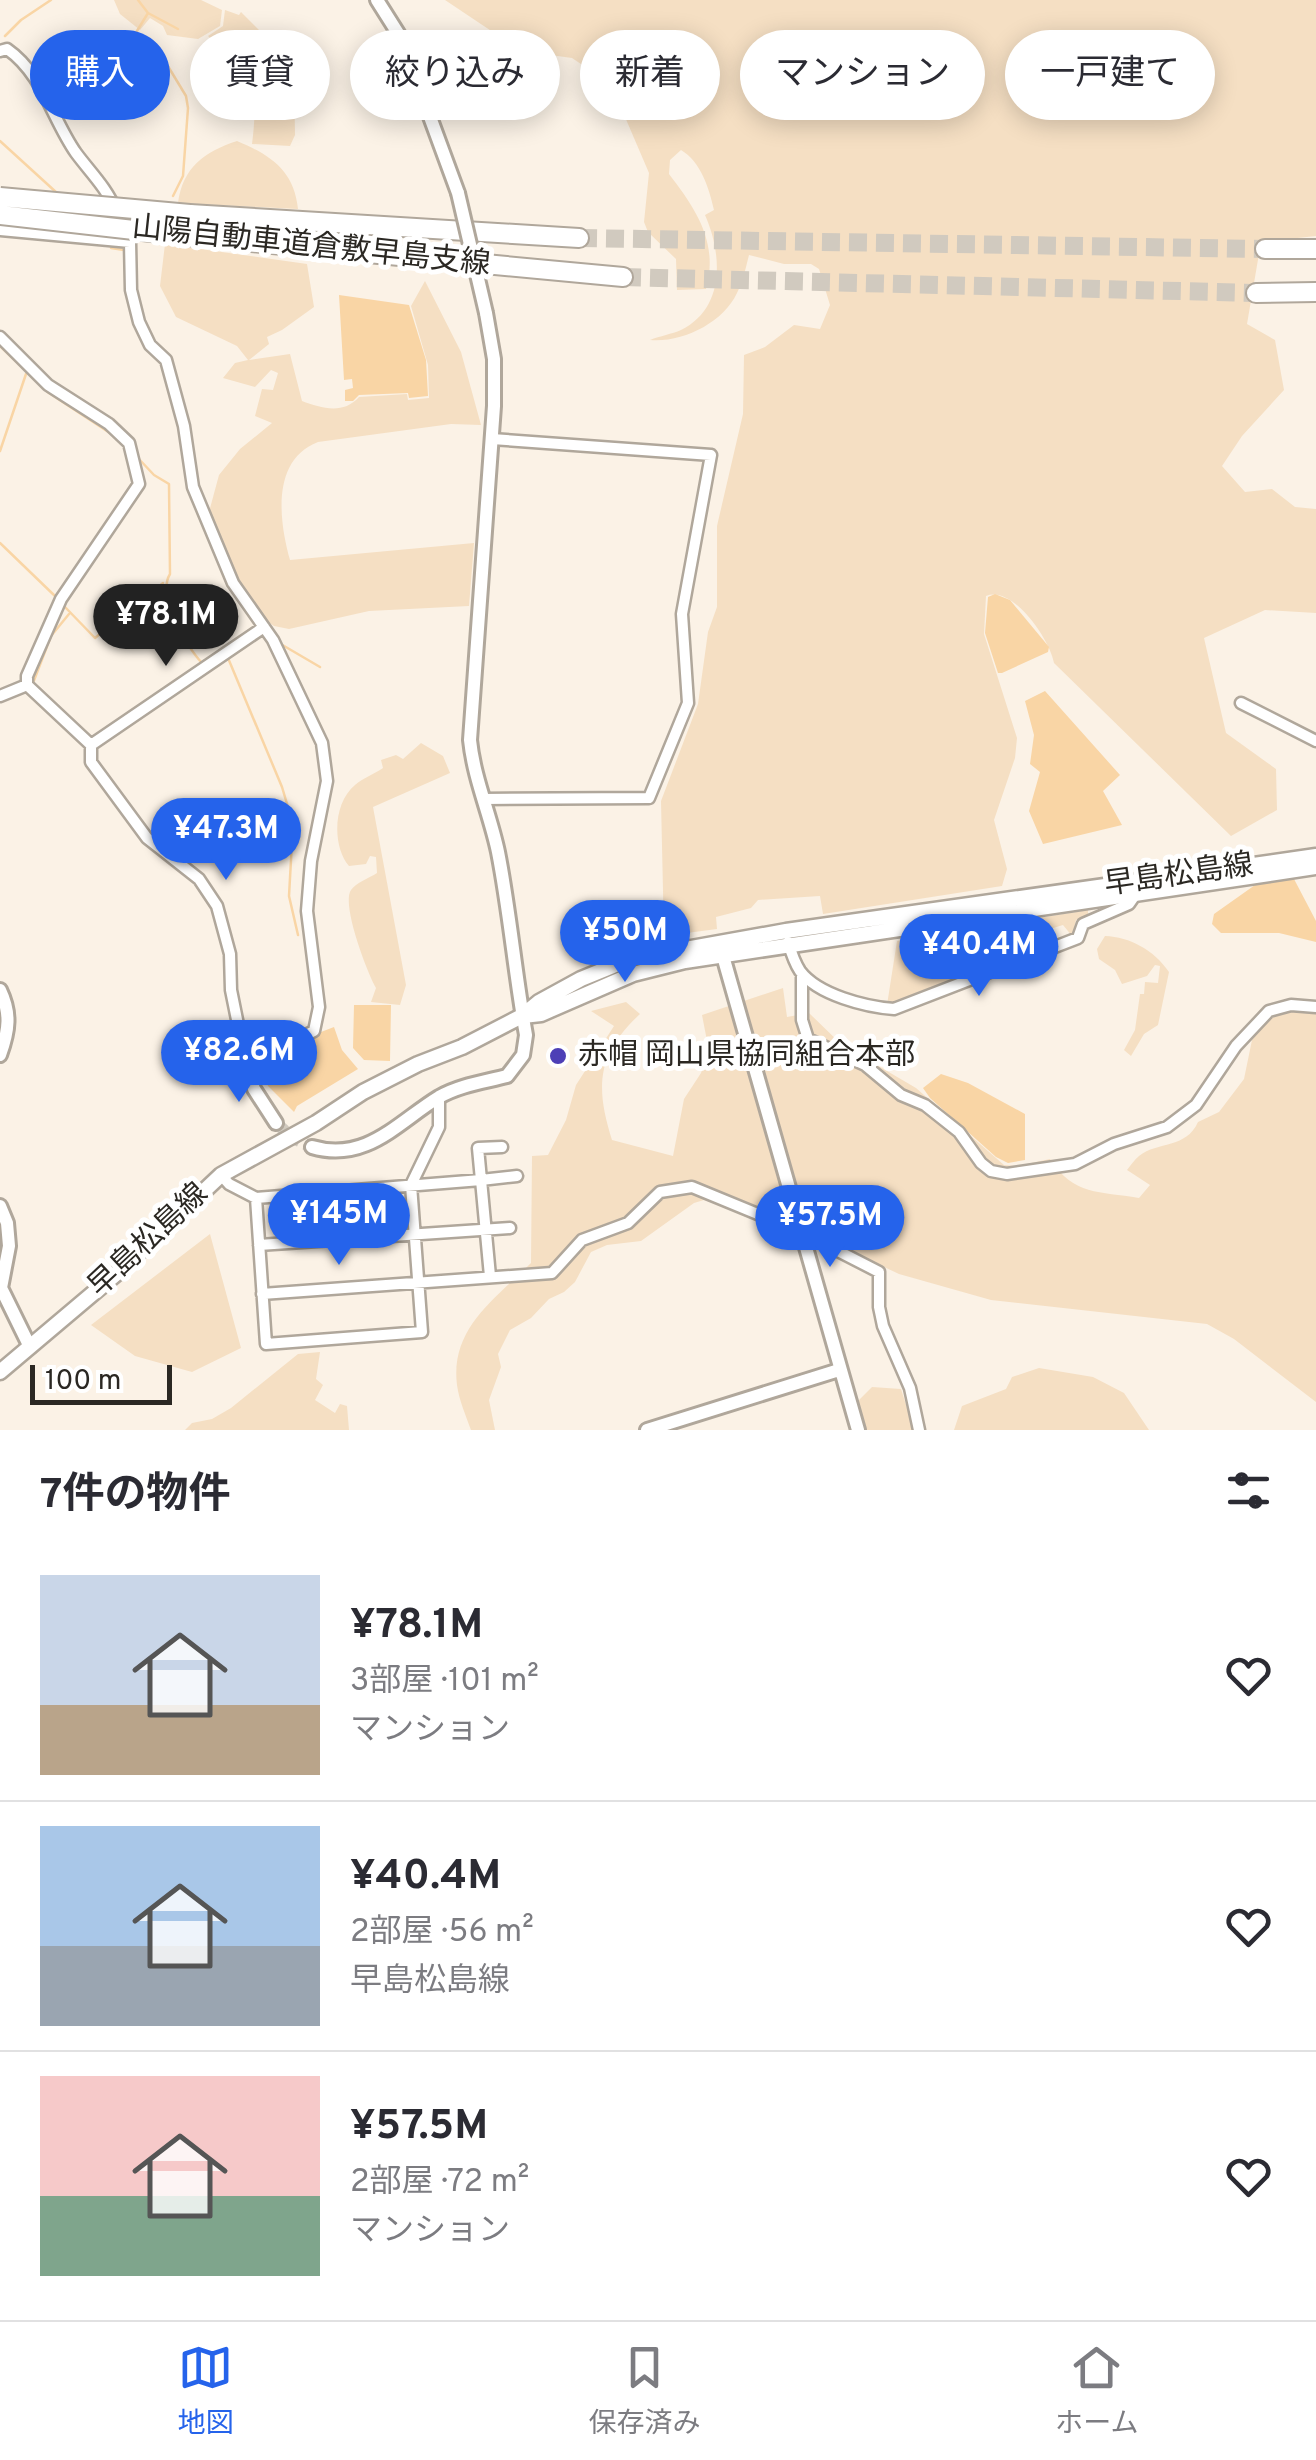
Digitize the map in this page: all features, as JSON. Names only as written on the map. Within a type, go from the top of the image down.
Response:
[{"type":"highway","name":"山陽自動車道倉敷早島支線","points":[[0,197],[190,214],[579,238]]},
{"type":"highway","name":"山陽自動車道倉敷早島支線","points":[[0,214],[623,277]]},
{"type":"highway","points":[[1265,249],[1316,249]]},
{"type":"highway","points":[[1256,293],[1316,292]]},
{"type":"main road","name":"早島松島線","points":[[0,1372],[116,1274],[221,1175],[316,1124],[364,1092],[522,1016],[581,979],[630,959],[721,949],[1316,856]]},
{"type":"main road","name":"早島松島線","points":[[788,938],[1316,867]]},
{"type":"street","points":[[312,1147],[338,1151],[365,1146],[440,1097],[465,1086],[507,1076],[523,1055],[526,1036],[506,892],[492,822],[472,760],[470,717],[495,381],[486,313],[458,193],[401,38],[377,0]]},
{"type":"street","points":[[0,51],[7,50],[22,60],[74,150],[110,196],[130,242],[131,290],[139,322],[150,346],[166,360],[184,426],[193,488],[233,583],[264,627],[322,743],[327,781],[311,862],[308,911],[319,1007],[314,1031],[246,1064]]},
{"type":"street","points":[[0,230],[130,242]]},
{"type":"street","points":[[0,337],[48,386],[108,424],[129,443],[139,484],[60,601],[28,676],[28,686],[91,745],[91,762],[147,838],[199,879],[217,906],[230,954],[231,990],[246,1064],[254,1089],[276,1123]]},
{"type":"street","points":[[483,799],[649,798],[688,703],[682,614],[711,455],[492,439]]},
{"type":"street","points":[[91,745],[264,627]]},
{"type":"street","points":[[0,696],[28,686]]},
{"type":"street","points":[[1241,703],[1316,741]]},
{"type":"street","points":[[802,974],[838,994],[894,1009],[1078,938],[1083,924],[1129,904],[1136,894]]},
{"type":"street","points":[[788,938],[802,974],[802,1020],[808,1039],[865,1064],[902,1096],[925,1105],[969,1143],[981,1163],[992,1171],[1007,1174],[1075,1164],[1114,1144],[1167,1126],[1184,1116],[1208,1091],[1236,1046],[1270,1011],[1292,1005],[1316,1007]]},
{"type":"street","points":[[721,949],[858,1430]]},
{"type":"street","points":[[0,990],[8,1007],[9,1024],[0,1055]]},
{"type":"street","points":[[256,1198],[266,1344],[422,1332],[411,1185],[439,1127],[440,1097]]},
{"type":"street","points":[[490,1276],[478,1148],[502,1147]]},
{"type":"street","points":[[221,1175],[229,1184],[256,1198],[517,1176]]},
{"type":"street","points":[[262,1294],[552,1272],[582,1240],[619,1228],[660,1192],[692,1186],[799,1231],[879,1272],[883,1326],[910,1388],[919,1430]]},
{"type":"street","points":[[0,1206],[7,1223],[9,1246],[2,1297],[30,1346]]},
{"type":"street","points":[[259,1245],[510,1228]]},
{"type":"street","points":[[647,1430],[839,1370]]},
{"type":"shaded area","points":[[114,0],[201,0],[222,10],[220,26],[213,30],[190,30],[190,38],[170,35],[170,30],[150,18],[140,30],[120,14]]},
{"type":"shaded area","points":[[445,0],[1316,0],[1316,236],[1261,242],[1247,324],[1275,340],[1284,390],[1242,436],[1222,466],[1245,492],[1272,489],[1295,507],[1316,509],[1316,613],[1265,610],[1204,638],[1226,733],[1276,769],[1277,810],[1231,836],[1054,663],[1038,629],[1018,606],[997,595],[986,596],[984,634],[1017,738],[1015,758],[994,820],[1007,869],[1002,886],[823,914],[820,896],[758,900],[751,908],[716,917],[717,929],[664,936],[661,801],[698,704],[708,632],[717,607],[717,526],[743,414],[744,355],[765,347],[794,325],[820,329],[830,305],[819,269],[811,264],[784,264],[749,255],[731,304],[712,322],[675,338],[650,340],[681,330],[696,320],[713,294],[717,262],[705,215],[714,210],[699,168],[681,150],[670,160],[669,174],[696,214],[710,257],[706,289],[677,290],[676,259],[648,232],[644,222],[649,173],[626,120],[720,120],[720,30],[580,30],[580,63],[560,56],[560,30],[490,30]]},
{"type":"shaded area","points":[[225,10],[239,15],[241,12],[259,30],[217,30],[223,26]]},
{"type":"shaded area","points":[[254,120],[295,120],[295,135],[290,146],[252,144]]},
{"type":"shaded area","points":[[237,141],[260,152],[286,174],[298,209],[178,203],[190,170],[205,156]]},
{"type":"shaded area","points":[[165,244],[307,264],[314,307],[267,337],[269,344],[249,360],[290,354],[302,401],[324,408],[346,406],[359,397],[407,394],[408,400],[429,398],[428,365],[411,306],[425,281],[461,352],[481,425],[451,424],[318,442],[292,463],[286,477],[282,493],[283,528],[290,560],[474,543],[469,606],[369,611],[289,629],[264,619],[236,581],[209,512],[219,475],[240,449],[272,423],[255,416],[262,389],[273,390],[278,373],[271,370],[255,387],[223,378],[235,363],[248,360],[237,346],[176,317],[160,286]]},
{"type":"shaded area","points":[[339,295],[409,305],[426,360],[428,396],[359,395],[353,401],[345,401],[345,390],[353,388],[352,379],[344,380]]},
{"type":"shaded area","points":[[995,594],[1010,600],[1049,647],[1048,652],[1002,673],[998,673],[985,633],[988,597]]},
{"type":"shaded area","points":[[1045,691],[1120,775],[1103,791],[1122,825],[1043,844],[1029,811],[1040,772],[1030,764],[1034,735],[1025,701]]},
{"type":"shaded area","points":[[421,743],[443,756],[450,773],[373,807],[406,985],[400,1005],[371,1002],[376,988],[356,938],[349,898],[353,887],[377,873],[376,857],[370,856],[366,864],[349,866],[340,847],[339,813],[355,785],[383,768],[381,760],[396,755],[403,759]]},
{"type":"shaded area","points":[[1294,879],[1316,921],[1316,942],[1279,933],[1221,933],[1212,924],[1214,914],[1255,885]]},
{"type":"shaded area","points":[[1088,910],[1088,915],[1076,920],[1072,936],[1063,925],[1050,929],[1041,920],[1032,927],[1039,933],[1022,951],[1023,956],[896,1005],[887,1005],[897,941]]},
{"type":"shaded area","points":[[1105,936],[1141,946],[1169,972],[1158,1025],[1144,1034],[1131,1056],[1124,1050],[1135,1030],[1140,994],[1144,994],[1145,982],[1158,983],[1160,966],[1155,965],[1147,976],[1122,984],[1115,970],[1099,959],[1097,949]]},
{"type":"shaded area","points":[[783,988],[787,1017],[809,1013],[841,1044],[916,1088],[1004,1165],[1050,1159],[1078,1186],[1139,1198],[1150,1185],[1127,1170],[1146,1151],[1179,1141],[1198,1122],[1219,1112],[1244,1079],[1252,1040],[1267,1020],[1292,1009],[1316,1011],[1316,1402],[1234,1339],[1207,1324],[991,1300],[899,1274],[810,1232],[704,1200],[641,1241],[607,1245],[591,1252],[575,1282],[510,1330],[498,1354],[501,1367],[489,1400],[495,1430],[471,1430],[457,1385],[461,1347],[478,1316],[531,1263],[532,1156],[548,1155],[566,1120],[576,1085],[614,1026],[591,1011],[626,1002],[640,1014],[615,1043],[604,1072],[603,1103],[612,1140],[673,1156],[684,1099],[701,1073],[709,1051],[702,1015]]},
{"type":"shaded area","points":[[354,1005],[391,1005],[390,1061],[364,1060],[353,1048]]},
{"type":"shaded area","points":[[334,1027],[342,1050],[358,1069],[297,1106],[294,1112],[268,1086],[262,1066],[308,1037]]},
{"type":"shaded area","points":[[941,1074],[968,1083],[1025,1114],[1025,1160],[1008,1163],[996,1157],[930,1098],[923,1088]]},
{"type":"shaded area","points":[[210,1234],[241,1348],[192,1372],[135,1356],[91,1325]]},
{"type":"shaded area","points":[[320,1352],[316,1379],[323,1385],[315,1400],[335,1413],[340,1404],[347,1406],[349,1430],[185,1430],[192,1423],[212,1419],[231,1408],[298,1354]]},
{"type":"shaded area","points":[[1039,1368],[1093,1377],[1124,1393],[1149,1430],[954,1430],[962,1406],[1006,1389],[1012,1377]]},
{"type":"shaded area","points":[[872,1387],[901,1389],[914,1430],[865,1430],[856,1403]]},
{"type":"waterway","points":[[5,36],[51,0]]},
{"type":"waterway","points":[[138,0],[148,13],[178,29]]},
{"type":"waterway","points":[[148,13],[129,44],[160,53],[186,96],[188,108],[183,176],[173,196]]},
{"type":"waterway","points":[[0,141],[57,193]]},
{"type":"waterway","points":[[0,224],[32,228]]},
{"type":"waterway","points":[[111,248],[124,250]]},
{"type":"waterway","points":[[0,346],[49,393],[116,437]]},
{"type":"waterway","points":[[0,451],[26,374]]},
{"type":"waterway","points":[[138,458],[169,484],[167,595],[182,634],[202,663]]},
{"type":"waterway","points":[[0,543],[56,597]]},
{"type":"waterway","points":[[65,607],[95,638],[163,583]]},
{"type":"waterway","points":[[33,683],[51,636],[69,614]]},
{"type":"waterway","points":[[279,643],[320,667]]},
{"type":"waterway","points":[[228,658],[282,787],[293,824],[289,896],[298,935]]},
{"type":"tunnel","points":[[579,238],[1265,249]]},
{"type":"tunnel","points":[[623,277],[1256,293]]},
{"type":"tunnel","points":[[276,1123],[293,1138],[312,1147]]},
{"type":"place","name":"赤帽 岡山県協同組合本部","points":[[558,1056]]}]
